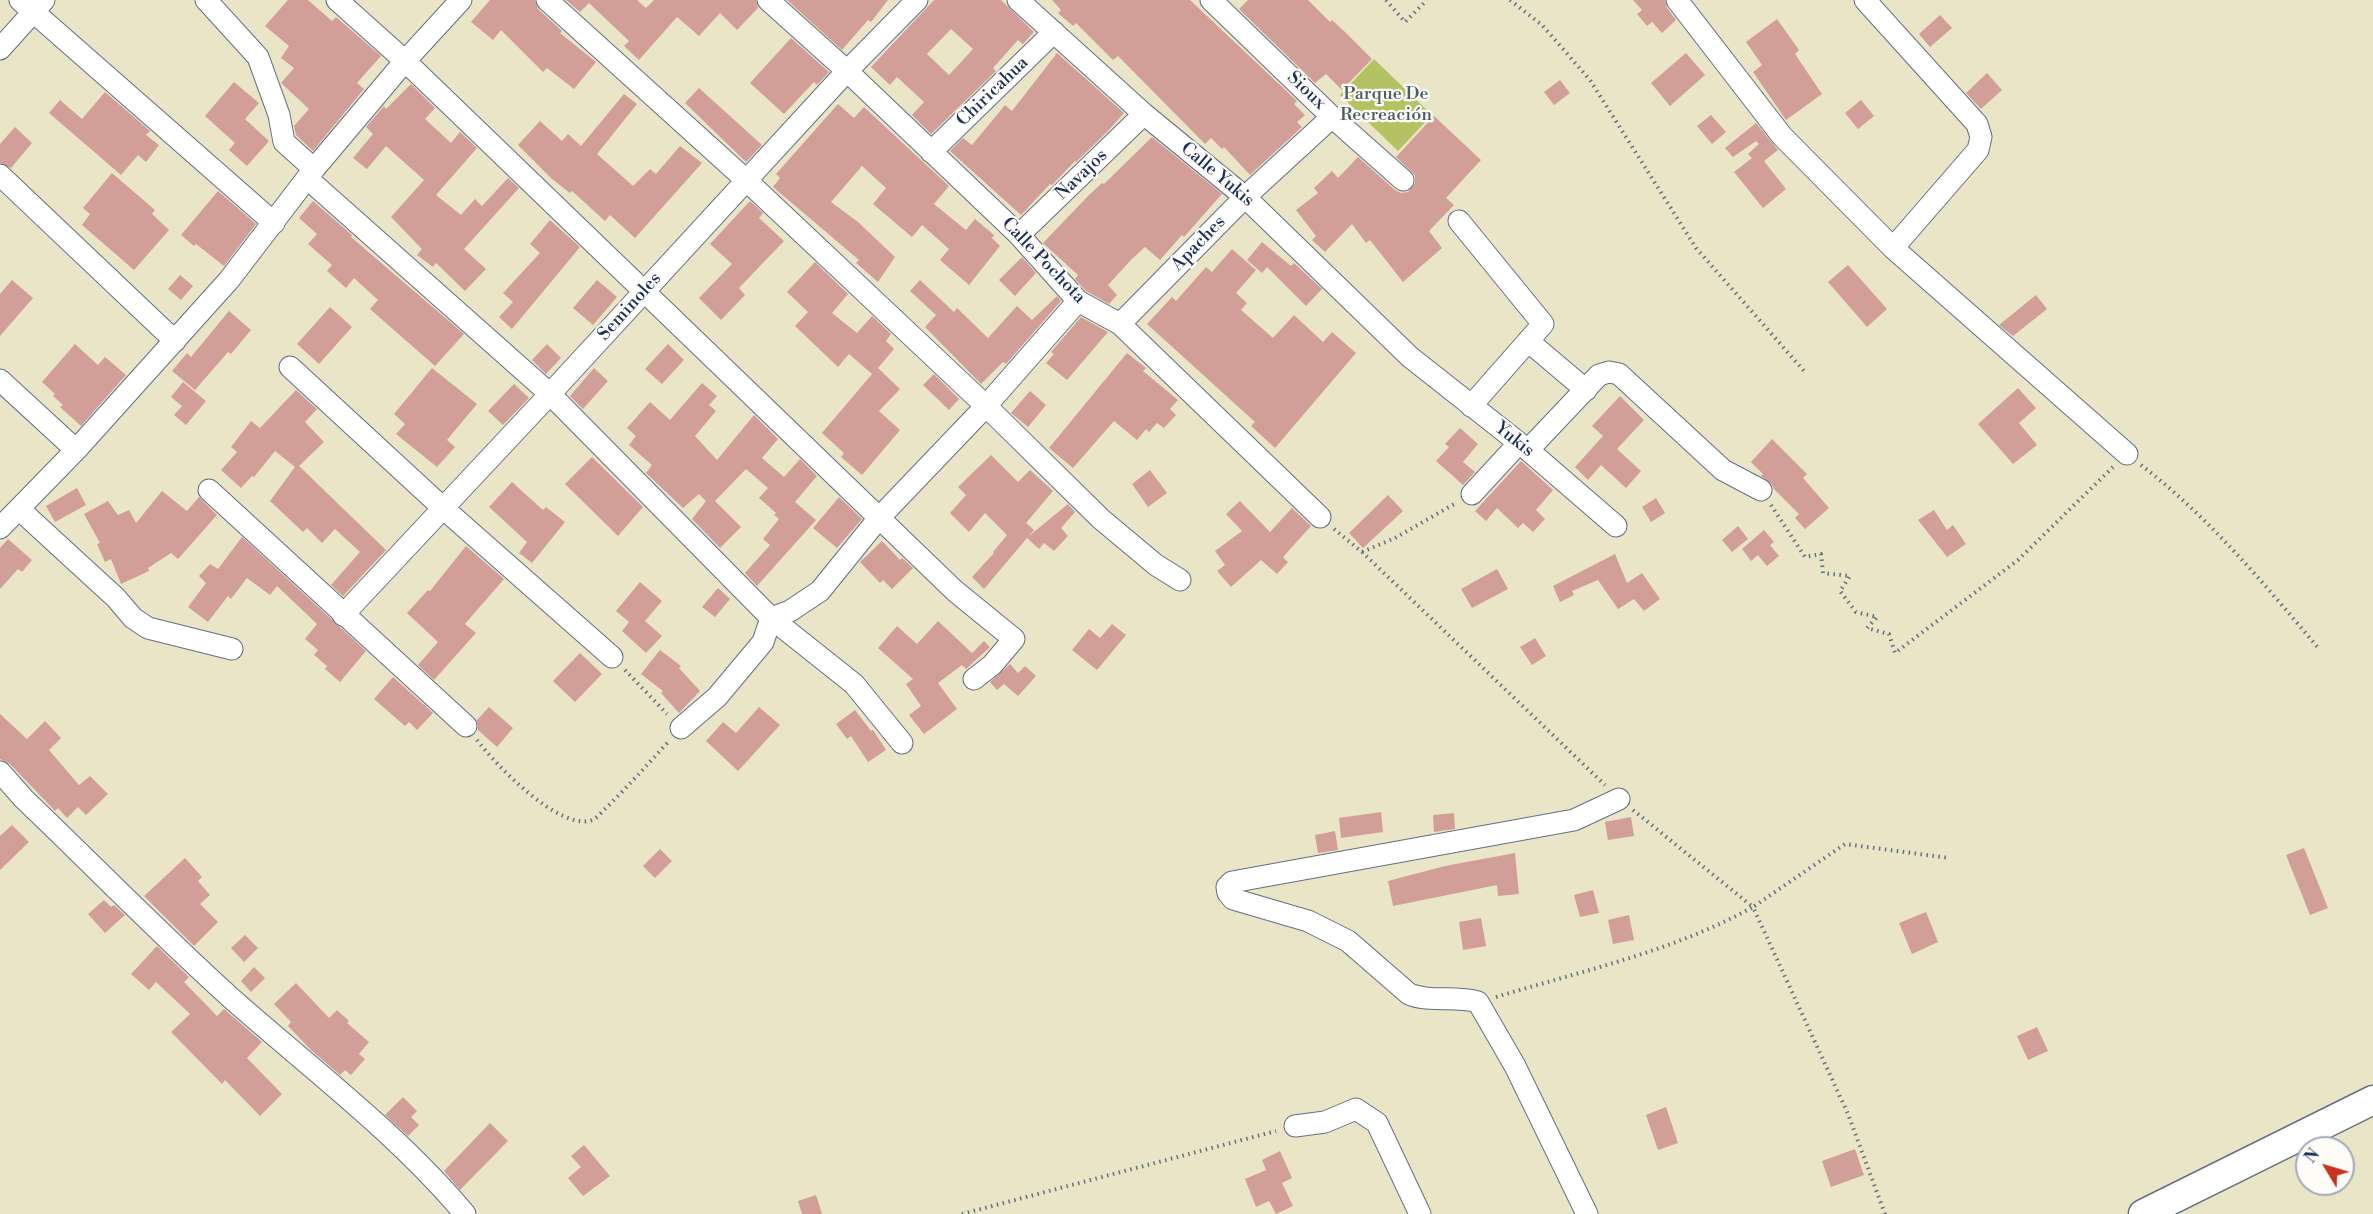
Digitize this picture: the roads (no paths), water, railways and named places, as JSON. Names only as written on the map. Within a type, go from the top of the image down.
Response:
[{"type":"street","points":[[206,0],[258,57],[279,115],[284,142],[311,174],[550,394],[771,618],[854,684],[902,743]]},
{"type":"street","points":[[337,0],[405,61],[955,591],[1014,639],[992,665],[974,679]]},
{"type":"street","points":[[0,528],[76,450],[229,280],[311,174],[405,61],[461,0]]},
{"type":"street","points":[[547,0],[746,180],[1114,530],[1156,565],[1180,580]]},
{"type":"street","name":"Calle Pochota","points":[[768,0],[847,71],[1019,235],[1078,302],[1120,324],[1320,517]]},
{"type":"street","name":"Seminoles","points":[[343,615],[847,71],[917,0]]},
{"type":"street","name":"Calle Yukis","points":[[1018,0],[1144,114],[1245,197],[1410,357]]},
{"type":"street","name":"Sioux","points":[[1210,0],[1332,117],[1403,180]]},
{"type":"street","points":[[1677,0],[1782,136],[1893,248],[2127,454]]},
{"type":"street","points":[[1864,0],[1977,123],[1981,137],[1978,150],[1893,248]]},
{"type":"street","points":[[0,49],[32,4],[274,223]]},
{"type":"street","name":"Chiricahua","points":[[931,152],[1054,32]]},
{"type":"street","name":"Navajos","points":[[1019,235],[1144,114]]},
{"type":"street","name":"Apaches","points":[[1120,324],[1245,197],[1332,117]]},
{"type":"street","points":[[0,175],[175,341]]},
{"type":"street","points":[[1459,221],[1543,324],[1471,406]]},
{"type":"street","points":[[771,618],[790,611],[820,591],[879,518],[986,406],[1078,302]]},
{"type":"street","points":[[1528,341],[1586,390]]},
{"type":"street","name":"Yukis","points":[[1410,357],[1523,447],[1616,526]]},
{"type":"street","points":[[290,367],[443,508],[612,657]]},
{"type":"street","points":[[1472,494],[1586,390],[1599,375],[1609,372],[1618,374],[1723,470],[1761,490]]},
{"type":"street","points":[[0,380],[76,450]]},
{"type":"street","points":[[209,490],[466,726]]},
{"type":"street","points":[[19,509],[116,598],[133,618],[148,628],[232,649]]},
{"type":"street","points":[[681,728],[717,697],[763,642],[771,618]]},
{"type":"street","points":[[0,772],[24,799],[229,996],[411,1156],[440,1184],[465,1214]]},
{"type":"street","points":[[1587,1214],[1515,1066],[1478,1002],[1468,999],[1422,999],[1409,994],[1347,941],[1308,921],[1233,899],[1227,887],[1232,882],[1574,820],[1619,799]]},
{"type":"street","points":[[2143,1214],[2373,1100]]},
{"type":"street","points":[[1295,1126],[1325,1122],[1356,1109],[1377,1123],[1420,1214]]},
{"type":"park label","name":"Parque De Recreación","points":[[1386,106]]}]
